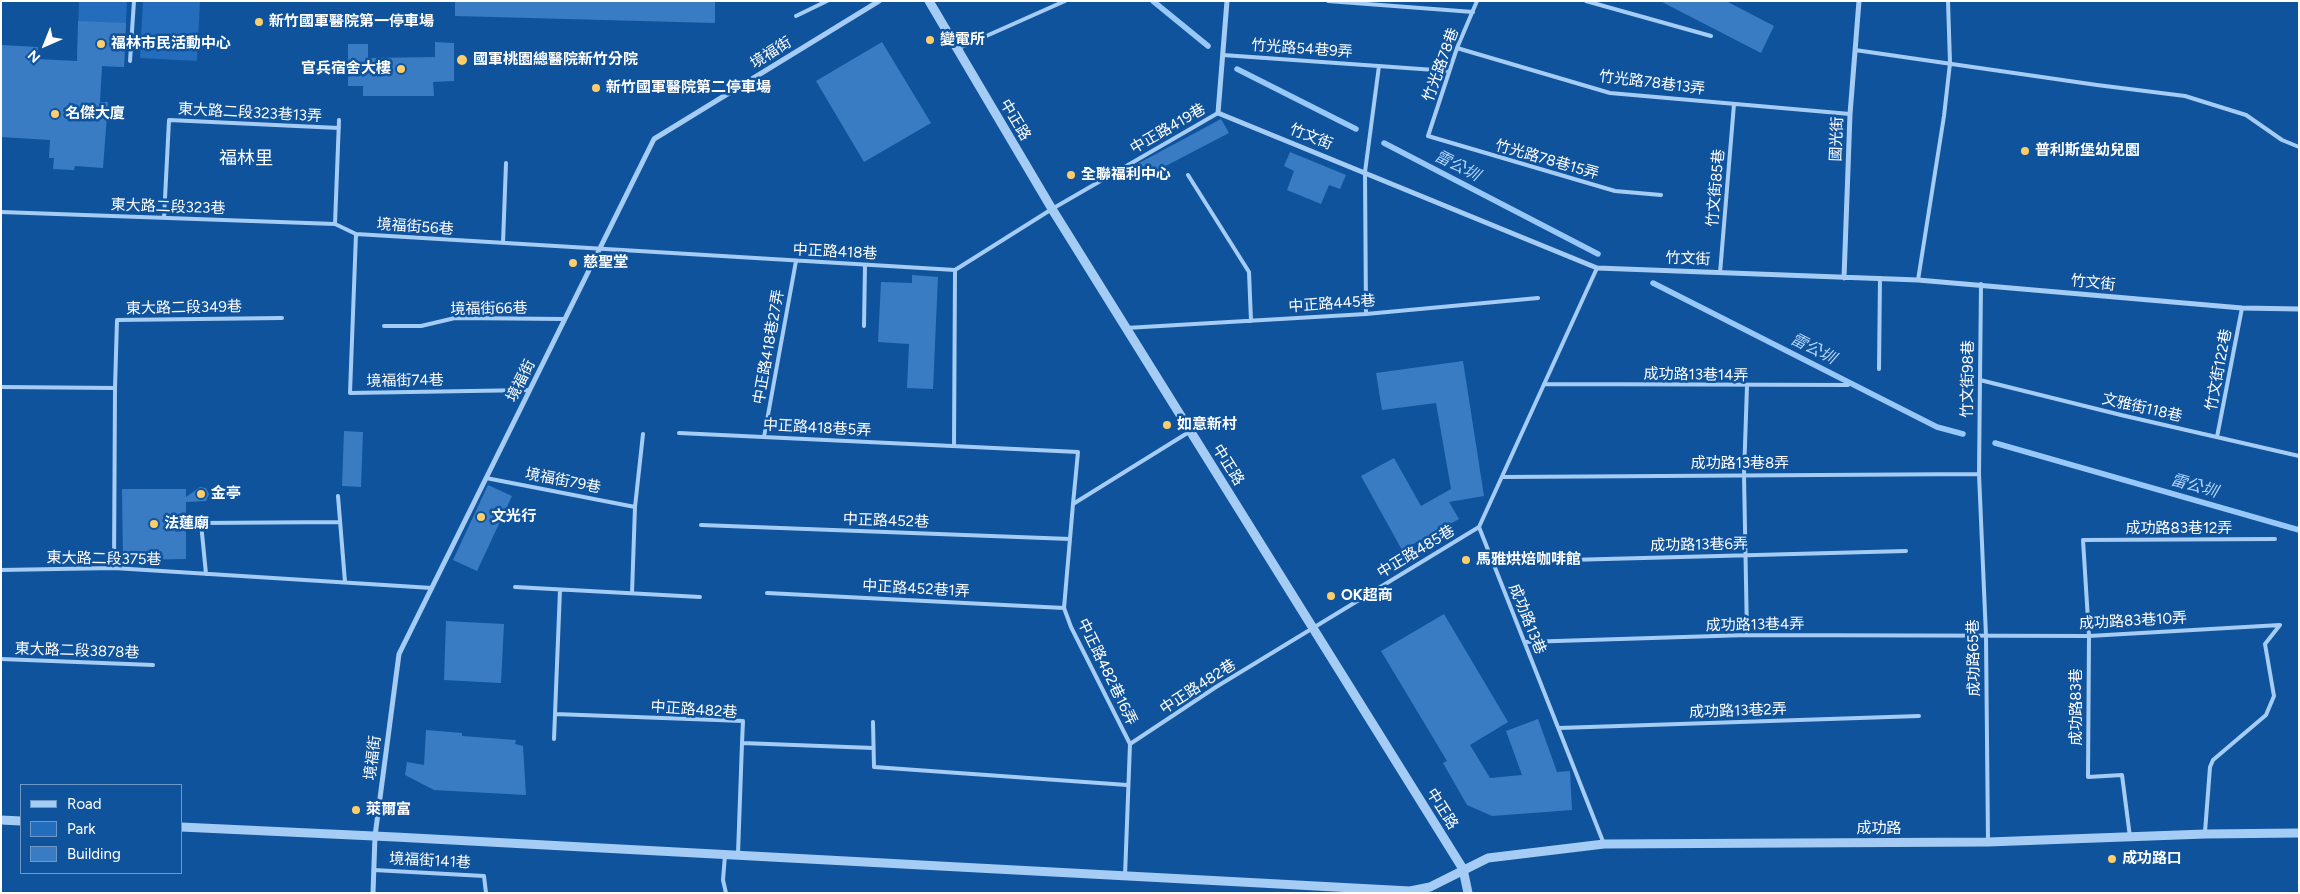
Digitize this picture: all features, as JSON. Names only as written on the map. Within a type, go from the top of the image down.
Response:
[{"type":"street","name":"境福街","points":[[373,893],[375,836],[398,654],[654,139],[879,1]]},
{"type":"street","name":"中正路","points":[[929,1],[1052,209],[1463,869],[1468,893]]},
{"type":"street","points":[[1218,113],[1227,1]]},
{"type":"street","name":"國光街","points":[[1844,278],[1850,114],[1859,1]]},
{"type":"street","name":"竹文街","points":[[1218,113],[1597,268],[1918,280],[2242,308],[2299,309]]},
{"type":"street","points":[[1,820],[20,820]]},
{"type":"street","name":"成功路","points":[[182,827],[1410,891],[1430,886],[1488,858],[1604,844],[1988,842],[2205,834],[2299,833]]},
{"type":"lane","points":[[130,60],[134,1]]},
{"type":"lane","points":[[796,16],[828,1]]},
{"type":"lane","points":[[957,49],[1065,1]]},
{"type":"lane","points":[[1328,1],[1473,12]]},
{"type":"lane","name":"竹光路78巷","points":[[1428,136],[1457,48],[1477,1]]},
{"type":"lane","points":[[1586,1],[1711,36]]},
{"type":"lane","points":[[1918,280],[1944,116],[1950,63],[1948,1]]},
{"type":"lane","name":"竹光路78巷13弄","points":[[1457,48],[1610,93],[1850,114]]},
{"type":"lane","points":[[1855,50],[2186,96],[2246,115],[2282,140],[2299,148]]},
{"type":"lane","name":"竹光路54巷9弄","points":[[1223,55],[1449,71]]},
{"type":"lane","points":[[1366,314],[1365,172],[1379,66]]},
{"type":"lane","name":"竹文街85巷","points":[[1720,273],[1734,104]]},
{"type":"lane","name":"中正路419巷","points":[[1052,209],[1218,113]]},
{"type":"lane","name":"東大路二段323巷13弄","points":[[164,218],[168,120],[339,128]]},
{"type":"lane","points":[[335,224],[339,120]]},
{"type":"lane","name":"竹光路78巷15弄","points":[[1428,136],[1615,191],[1661,195]]},
{"type":"lane","points":[[503,244],[506,163]]},
{"type":"lane","points":[[1188,175],[1249,272],[1251,320]]},
{"type":"lane","points":[[954,446],[955,270],[1052,209]]},
{"type":"lane","name":"東大路二段323巷","points":[[1,212],[335,224]]},
{"type":"lane","name":"境福街56巷","points":[[335,224],[356,234],[600,250]]},
{"type":"lane","name":"境福街74巷","points":[[356,234],[350,392],[530,390]]},
{"type":"lane","name":"中正路418巷","points":[[600,250],[955,270]]},
{"type":"lane","name":"中正路418巷27弄","points":[[764,437],[796,261]]},
{"type":"lane","points":[[864,326],[865,265]]},
{"type":"lane","points":[[1479,526],[1597,268]]},
{"type":"lane","points":[[1879,369],[1880,278]]},
{"type":"lane","name":"竹文街98巷","points":[[1979,474],[1981,284]]},
{"type":"lane","name":"中正路445巷","points":[[1126,328],[1366,314],[1538,298]]},
{"type":"lane","name":"竹文街122巷","points":[[2217,437],[2242,308]]},
{"type":"lane","name":"東大路二段349巷","points":[[115,388],[117,320],[282,318]]},
{"type":"lane","name":"境福街66巷","points":[[384,326],[421,326],[455,318],[565,320]]},
{"type":"lane","name":"文雅街118巷","points":[[1980,380],[2299,456]]},
{"type":"lane","name":"成功路13巷14弄","points":[[1544,384],[1848,385]]},
{"type":"lane","points":[[1747,386],[1744,475],[1747,635]]},
{"type":"lane","points":[[1,387],[115,388],[114,568]]},
{"type":"lane","points":[[1064,608],[1073,504],[1190,431]]},
{"type":"lane","name":"中正路418巷5弄","points":[[679,432],[1078,452],[1073,504]]},
{"type":"lane","points":[[632,593],[635,507],[643,434]]},
{"type":"lane","name":"成功路13巷8弄","points":[[1502,477],[1979,474]]},
{"type":"lane","name":"成功路65巷","points":[[1979,474],[1986,636],[1988,842]]},
{"type":"lane","name":"境福街79巷","points":[[486,478],[635,507]]},
{"type":"lane","points":[[338,496],[345,582]]},
{"type":"lane","points":[[206,574],[201,523],[339,522]]},
{"type":"lane","name":"中正路452巷","points":[[701,526],[1070,540]]},
{"type":"lane","name":"中正路485巷","points":[[1313,628],[1479,526]]},
{"type":"lane","name":"成功路13巷","points":[[1479,526],[1604,844]]},
{"type":"lane","name":"成功路83巷12弄","points":[[2083,540],[2275,539]]},
{"type":"lane","name":"成功路83巷","points":[[2083,540],[2089,636],[2088,777],[2122,775],[2130,837]]},
{"type":"lane","name":"成功路13巷6弄","points":[[1493,562],[1906,551]]},
{"type":"lane","name":"東大路二段375巷","points":[[1,570],[114,568],[432,588]]},
{"type":"lane","points":[[515,587],[700,597]]},
{"type":"lane","points":[[554,739],[560,590]]},
{"type":"lane","name":"中正路452巷1弄","points":[[767,593],[1064,608]]},
{"type":"lane","name":"中正路482巷16弄","points":[[1064,608],[1071,627],[1130,744]]},
{"type":"lane","name":"成功路83巷10弄","points":[[1986,636],[2089,636],[2280,625],[2265,644],[2274,696],[2266,715],[2213,760],[2210,767],[2205,834]]},
{"type":"lane","name":"中正路482巷","points":[[1130,744],[1216,687],[1313,628]]},
{"type":"lane","name":"成功路13巷4弄","points":[[1524,642],[1747,635],[1986,636]]},
{"type":"lane","name":"東大路二段3878巷","points":[[1,659],[153,664]]},
{"type":"lane","name":"中正路482巷","points":[[555,714],[743,721],[742,743],[873,748]]},
{"type":"lane","name":"成功路13巷2弄","points":[[1558,728],[1919,716]]},
{"type":"lane","points":[[873,722],[874,767],[1127,785]]},
{"type":"lane","points":[[738,856],[742,743]]},
{"type":"lane","points":[[1125,876],[1130,744]]},
{"type":"lane","points":[[725,855],[723,880],[726,893]]},
{"type":"lane","name":"境福街141巷","points":[[374,870],[484,876],[486,893]]},
{"type":"green space","name":"福林市民活動中心","points":[[79,1],[127,1],[124,67],[77,65]]},
{"type":"green space","points":[[143,1],[200,1],[197,61],[140,58]]},
{"type":"building","points":[[455,1],[715,1],[715,23],[455,16]]},
{"type":"building","points":[[1660,1],[1726,1],[1774,26],[1761,53]]},
{"type":"building","name":"名傑大廈","points":[[78,21],[126,23],[124,67],[102,66],[100,102],[108,102],[103,168],[75,166],[74,170],[53,169],[54,158],[49,158],[50,140],[1,137],[1,45],[38,47],[37,59],[77,61]]},
{"type":"building","name":"官兵宿舍大樓","points":[[435,42],[454,43],[454,81],[433,82],[434,96],[363,96],[363,86],[348,86],[348,44],[368,44],[368,58],[435,57]]},
{"type":"building","points":[[882,42],[931,123],[864,162],[816,81]]},
{"type":"building","points":[[1221,119],[1229,133],[1135,182],[1128,169]]},
{"type":"building","points":[[1290,152],[1346,175],[1340,189],[1329,185],[1321,204],[1287,190],[1294,171],[1284,166]]},
{"type":"building","points":[[912,275],[938,277],[933,389],[907,388],[909,344],[878,342],[881,282],[912,283]]},
{"type":"building","points":[[1463,361],[1484,496],[1449,502],[1459,519],[1402,550],[1361,476],[1394,458],[1421,506],[1451,489],[1436,403],[1382,410],[1376,373]]},
{"type":"building","points":[[344,431],[363,432],[361,487],[342,486]]},
{"type":"building","points":[[488,485],[512,496],[477,571],[453,560]]},
{"type":"building","name":"法蓮廟","points":[[200,487],[206,488],[209,494],[206,501],[186,502],[186,559],[123,560],[122,489],[186,489],[186,497]]},
{"type":"building","points":[[1444,614],[1508,722],[1470,745],[1490,778],[1522,775],[1506,731],[1538,719],[1557,772],[1570,771],[1572,810],[1492,816],[1467,805],[1443,763],[1447,761],[1381,651]]},
{"type":"building","points":[[446,621],[504,624],[501,683],[444,680]]},
{"type":"building","points":[[426,730],[462,733],[462,736],[516,740],[515,744],[523,746],[526,795],[434,790],[405,775],[407,762],[424,765]]},
{"type":"waterway","name":"雷公圳","points":[[1153,1],[1208,46]]},
{"type":"waterway","name":"雷公圳","points":[[1237,69],[1356,129]]},
{"type":"waterway","name":"雷公圳","points":[[1384,143],[1598,254]]},
{"type":"waterway","name":"雷公圳","points":[[1653,283],[1937,427],[1963,434]]},
{"type":"waterway","name":"雷公圳","points":[[1995,443],[2299,530]]},
{"type":"place","name":"新竹國軍醫院第一停車場","points":[[259,22]]},
{"type":"place","name":"變電所","points":[[930,40]]},
{"type":"place","name":"福林市民活動中心","points":[[101,44]]},
{"type":"place","name":"國軍桃園總醫院新竹分院","points":[[462,60]]},
{"type":"place","name":"官兵宿舍大樓","points":[[401,69]]},
{"type":"place","name":"新竹國軍醫院第二停車場","points":[[596,88]]},
{"type":"place","name":"名傑大廈","points":[[55,114]]},
{"type":"place","name":"普利斯堡幼兒園","points":[[2025,151]]},
{"type":"place","name":"全聯福利中心","points":[[1071,175]]},
{"type":"place","name":"慈聖堂","points":[[573,263]]},
{"type":"place","name":"如意新村","points":[[1167,425]]},
{"type":"place","name":"金亭","points":[[201,494]]},
{"type":"place","name":"文光行","points":[[481,517]]},
{"type":"place","name":"法蓮廟","points":[[154,524]]},
{"type":"place","name":"馬雅烘焙咖啡館","points":[[1466,560]]},
{"type":"place","name":"OK超商","points":[[1331,596]]},
{"type":"place","name":"萊爾富","points":[[356,810]]},
{"type":"place","name":"成功路口","points":[[2112,859]]},
{"type":"district","name":"福林里","points":[[246,159]]}]
